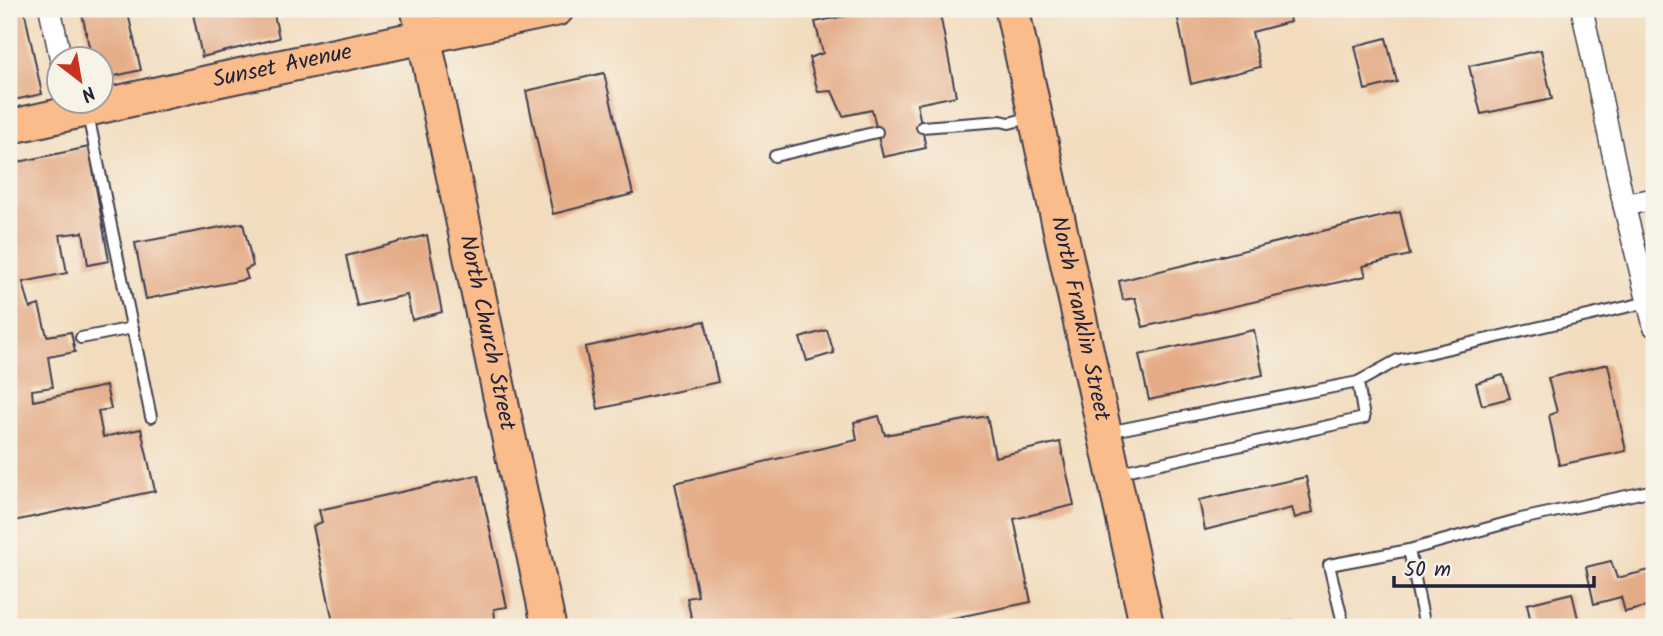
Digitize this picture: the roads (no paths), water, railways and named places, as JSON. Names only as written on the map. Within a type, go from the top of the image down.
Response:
[{"type":"main road","name":"Sunset Avenue","points":[[116,97],[421,23],[557,9]]},
{"type":"main road","name":"North Franklin Street","points":[[1012,9],[1147,627]]},
{"type":"main road","name":"North Church Street","points":[[421,23],[549,627]]},
{"type":"main road","name":"Sunset Avenue","points":[[9,127],[46,116]]},
{"type":"street","points":[[50,9],[58,46]]},
{"type":"street","points":[[1582,9],[1624,205],[1654,326]]},
{"type":"street","points":[[1624,205],[1654,199]]},
{"type":"lane","points":[[81,116],[95,141],[151,417]]},
{"type":"lane","points":[[922,127],[1001,121],[1010,123],[1035,116]]},
{"type":"lane","points":[[775,156],[877,132]]},
{"type":"lane","points":[[1105,432],[1358,382],[1398,360],[1648,302]]},
{"type":"lane","points":[[81,338],[133,328]]},
{"type":"lane","points":[[1114,474],[1364,418],[1358,382]]},
{"type":"lane","points":[[1343,627],[1329,565],[1409,550],[1521,519],[1654,490]]},
{"type":"lane","points":[[1409,550],[1425,627]]}]
